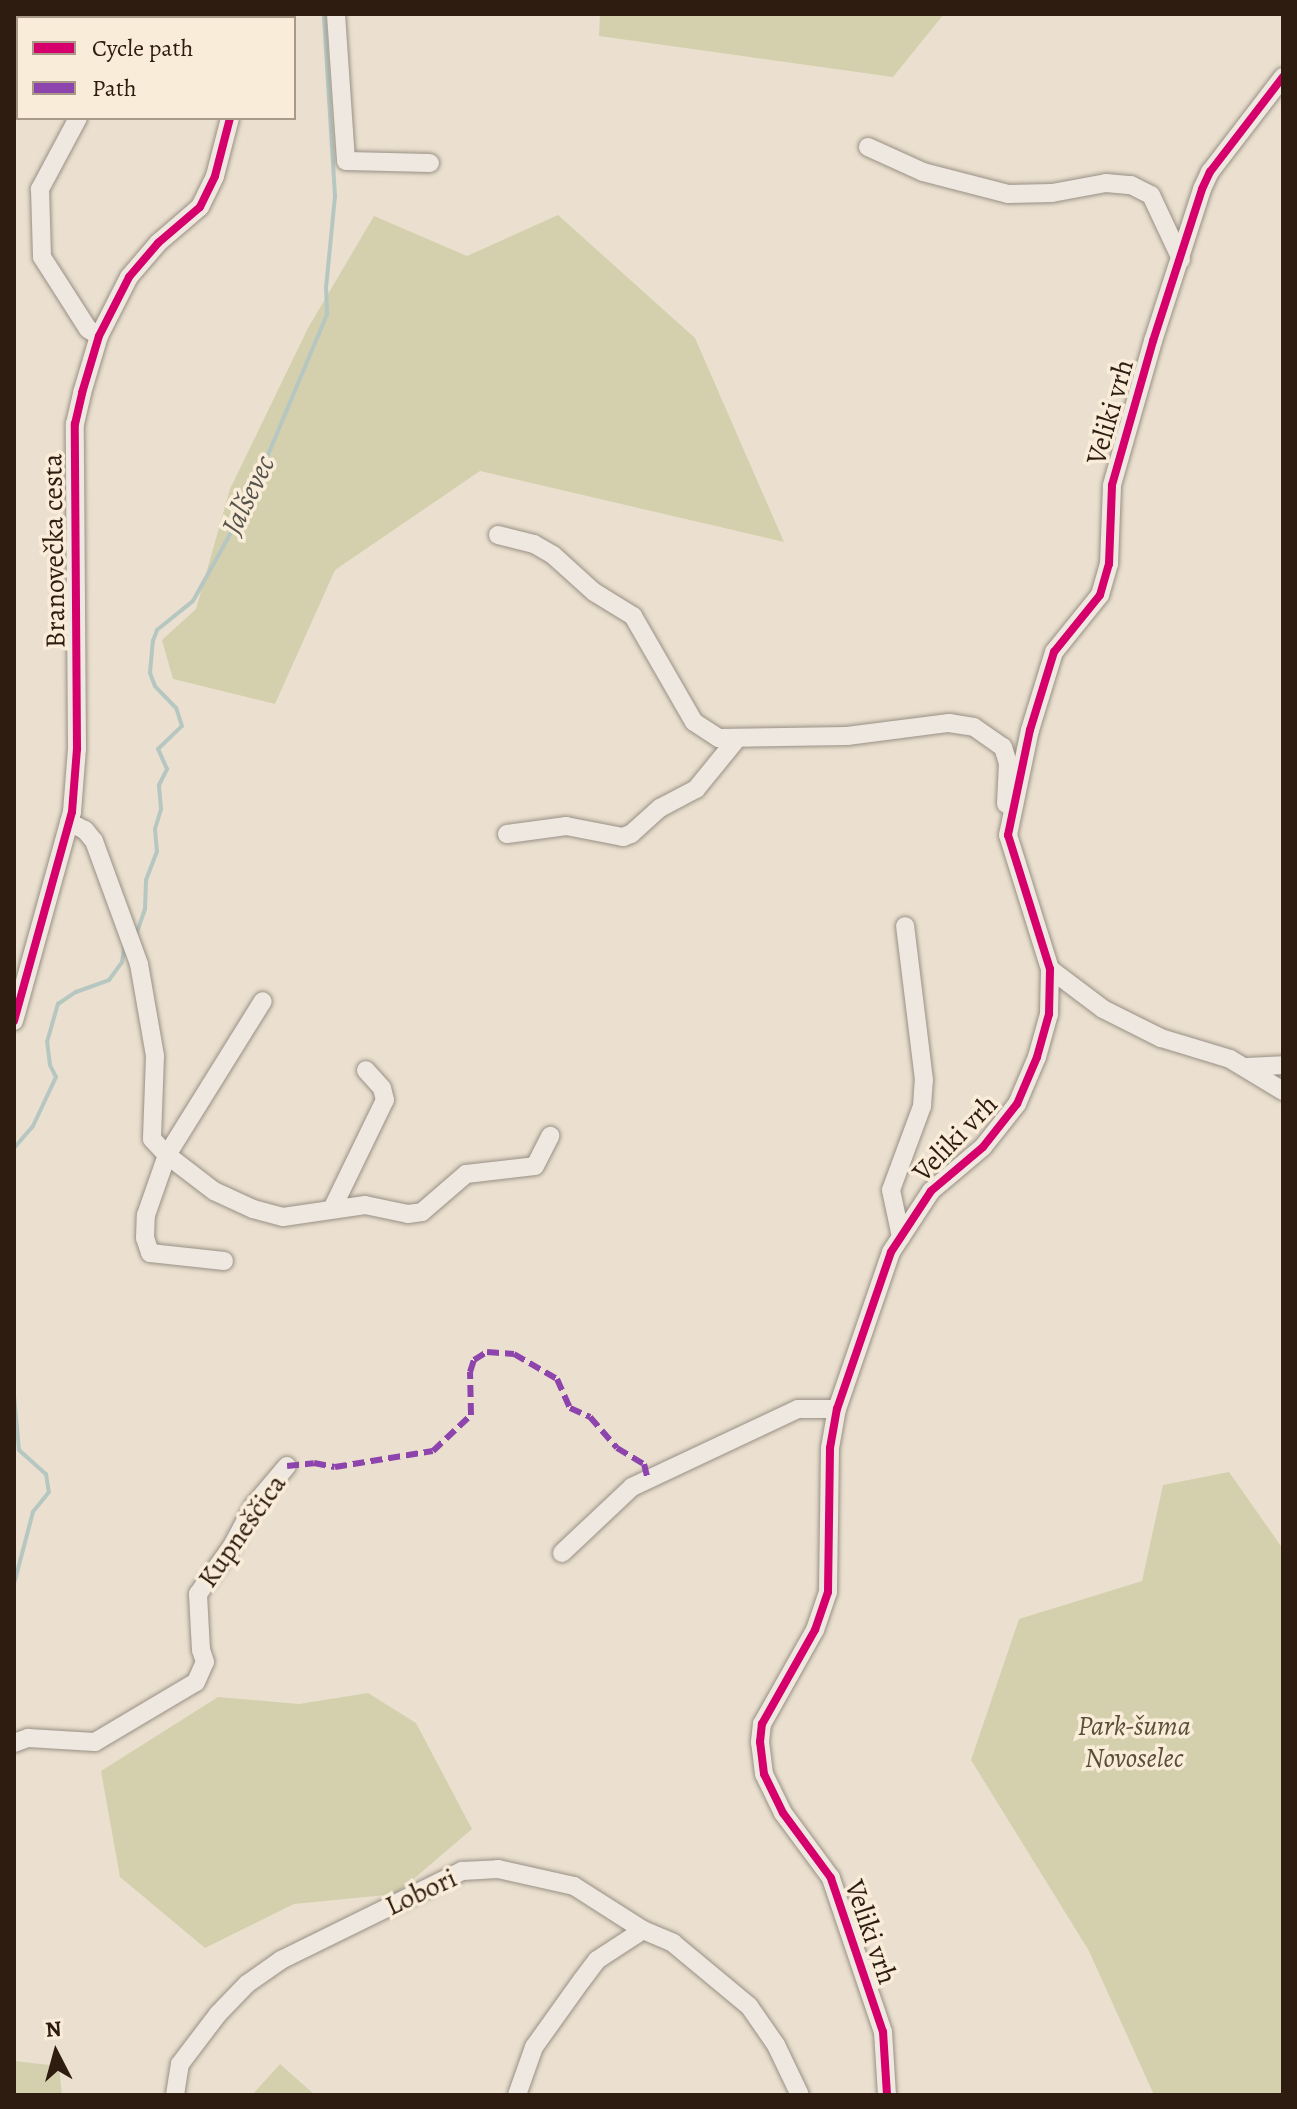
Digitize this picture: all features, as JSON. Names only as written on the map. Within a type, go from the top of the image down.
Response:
[{"type":"street","points":[[336,14],[346,161],[430,163]]},
{"type":"street","name":"Veliki vrh","points":[[887,2095],[883,2032],[831,1878],[783,1813],[764,1774],[760,1742],[766,1713],[815,1630],[828,1592],[830,1448],[837,1409],[891,1252],[931,1191],[983,1147],[1017,1104],[1037,1057],[1049,1014],[1050,969],[1008,835],[1030,730],[1054,652],[1100,595],[1109,564],[1112,485],[1153,341],[1210,172],[1283,77]]},
{"type":"street","points":[[77,120],[40,189],[42,257],[88,329],[99,336]]},
{"type":"street","name":"Branovečka cesta","points":[[14,1021],[69,822],[77,749],[75,424],[99,336],[129,277],[158,243],[200,207],[215,176],[229,120]]},
{"type":"street","points":[[868,147],[923,172],[1008,194],[1052,193],[1106,183],[1131,185],[1151,195],[1181,259]]},
{"type":"street","points":[[498,535],[534,544],[553,555],[594,592],[633,616],[694,722],[719,738],[736,740],[754,735],[847,736],[949,723],[974,727],[1003,747],[1008,763],[1008,835]]},
{"type":"street","points":[[507,834],[566,826],[623,837],[631,834],[660,808],[696,789],[736,740]]},
{"type":"street","points":[[69,822],[85,830],[94,841],[139,964],[155,1056],[152,1139],[167,1155],[214,1191],[253,1209],[283,1217],[365,1205],[408,1214],[422,1212],[466,1174],[535,1166],[550,1136]]},
{"type":"street","points":[[901,1237],[891,1190],[922,1106],[924,1080],[905,926]]},
{"type":"street","points":[[1050,969],[1103,1009],[1161,1038],[1247,1067],[1283,1091]]},
{"type":"street","points":[[224,1261],[150,1253],[145,1238],[146,1215],[167,1155],[263,1001]]},
{"type":"street","points":[[1247,1067],[1283,1065]]},
{"type":"street","points":[[332,1209],[385,1100],[382,1088],[366,1070]]},
{"type":"street","points":[[562,1553],[632,1487],[798,1409],[837,1409]]},
{"type":"street","name":"Kupneščica","points":[[14,1743],[28,1738],[95,1742],[196,1682],[205,1662],[201,1650],[198,1594],[232,1546],[254,1505],[287,1466]]},
{"type":"street","name":"Lobori","points":[[175,2095],[180,2064],[218,2014],[247,1984],[281,1960],[462,1871],[498,1869],[574,1886],[643,1930],[673,1943],[749,2006],[776,2045],[800,2095]]},
{"type":"street","points":[[517,2095],[534,2047],[597,1960],[643,1930]]},
{"type":"green space","points":[[600,14],[944,14],[893,77],[599,36]]},
{"type":"green space","points":[[558,215],[695,338],[784,542],[480,471],[335,570],[275,704],[173,679],[162,640],[196,609],[230,489],[308,328],[374,216],[467,256]]},
{"type":"green space","name":"Park-šuma Novoselec","points":[[1229,1472],[1283,1549],[1283,2095],[1154,2095],[1089,1951],[971,1760],[1019,1619],[1142,1581],[1163,1485]]},
{"type":"green space","points":[[368,1693],[416,1723],[472,1829],[396,1894],[294,1904],[205,1948],[120,1877],[101,1771],[218,1697],[299,1704]]},
{"type":"green space","points":[[14,2061],[59,2066],[62,2095],[14,2095]]},
{"type":"green space","points":[[280,2064],[315,2095],[252,2095]]},
{"type":"waterway","name":"Jalševec","points":[[136,935],[145,909],[146,880],[157,852],[155,829],[161,809],[159,785],[167,769],[158,749],[182,726],[176,708],[155,686],[150,673],[153,641],[157,630],[193,601],[249,500],[327,314],[326,288],[335,196],[324,14]]},
{"type":"waterway","name":"Jalševec","points":[[14,1148],[33,1126],[56,1077],[50,1065],[47,1042],[58,1004],[76,992],[109,980],[122,962],[125,943]]},
{"type":"waterway","name":"Jalševec","points":[[14,1396],[19,1450],[46,1474],[49,1492],[33,1512],[14,1584]]},
{"type":"marked path","points":[[287,1466],[314,1463],[335,1467],[433,1451],[471,1415],[470,1372],[474,1360],[487,1352],[514,1354],[557,1379],[570,1408],[590,1417],[617,1448],[644,1464],[648,1480]]},
{"type":"cycle path","points":[[887,2095],[883,2032],[831,1878],[783,1813],[764,1774],[760,1742],[762,1724],[815,1630],[828,1592],[830,1448],[837,1409],[891,1252],[931,1191],[983,1147],[1017,1104],[1037,1057],[1049,1014],[1050,969],[1008,835],[1030,730],[1054,652],[1100,595],[1109,564],[1112,485],[1153,341],[1202,189],[1210,172],[1283,77]]},
{"type":"cycle path","points":[[14,1021],[72,812],[77,749],[75,424],[82,393],[99,336],[129,277],[158,243],[200,207],[215,176],[229,120]]}]
